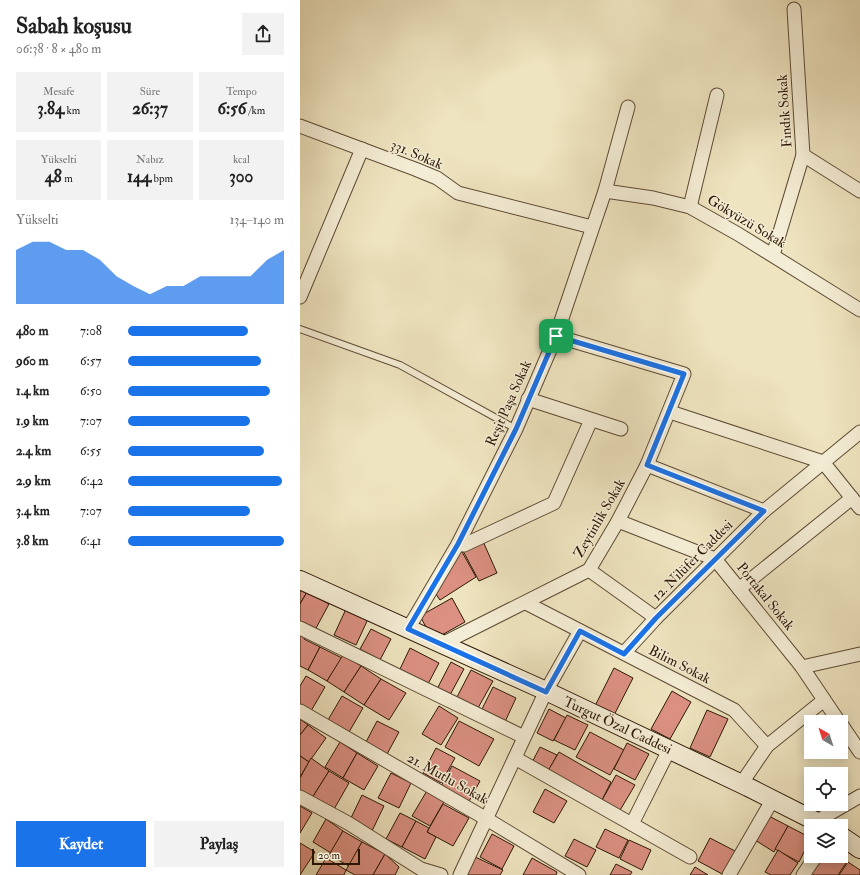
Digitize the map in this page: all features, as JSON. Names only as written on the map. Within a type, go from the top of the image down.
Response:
[{"type":"street","name":"Fındık Sokak","points":[[773,255],[803,156],[794,9]]},
{"type":"street","points":[[690,207],[717,95]]},
{"type":"street","name":"Reşit Paşa Sokak","points":[[408,629],[458,544],[516,429],[556,336],[605,191],[628,107]]},
{"type":"street","name":"331. Sokak","points":[[300,126],[437,178],[458,194],[592,227]]},
{"type":"street","points":[[300,297],[362,149]]},
{"type":"street","points":[[803,156],[860,192]]},
{"type":"street","name":"Gökyüzü Sokak","points":[[605,191],[653,198],[690,207],[773,255],[860,310]]},
{"type":"street","name":"Zeytinlik Sokak","points":[[440,645],[589,570],[618,522],[647,465],[670,412],[684,374],[556,336]]},
{"type":"street","points":[[528,399],[621,429]]},
{"type":"street","points":[[670,412],[823,462],[860,508]]},
{"type":"street","points":[[458,544],[464,545],[554,503],[591,420]]},
{"type":"street","name":"12. Nilüfer Caddesi","points":[[624,654],[656,618],[764,511],[860,432]]},
{"type":"street","points":[[647,465],[764,511]]},
{"type":"street","points":[[739,589],[852,498]]},
{"type":"street","points":[[618,522],[715,559]]},
{"type":"street","name":"Portakal Sokak","points":[[715,559],[802,667],[834,715]]},
{"type":"street","points":[[589,570],[656,618]]},
{"type":"street","name":"Turgut Özal Caddesi","points":[[300,580],[546,692],[773,799],[811,819]]},
{"type":"street","name":"Bilim Sokak","points":[[526,603],[734,710],[767,746]]},
{"type":"street","points":[[300,628],[524,737]]},
{"type":"street","points":[[460,875],[485,818],[546,692],[580,631]]},
{"type":"street","points":[[802,667],[860,654]]},
{"type":"street","points":[[741,784],[767,746],[824,700]]},
{"type":"street","name":"21. Mutlu Sokak","points":[[300,711],[485,818],[579,875]]},
{"type":"street","name":"Portakal Sokak","points":[[848,735],[860,752]]},
{"type":"street","points":[[632,824],[669,750]]},
{"type":"street","points":[[515,758],[690,858]]},
{"type":"street","points":[[828,819],[860,796]]},
{"type":"street","points":[[300,797],[348,823],[421,869],[441,875]]},
{"type":"street","points":[[730,875],[773,799]]},
{"type":"street","points":[[848,841],[860,849]]},
{"type":"street","points":[[803,875],[811,863]]},
{"type":"lane","points":[[300,329],[400,366],[516,429]]},
{"type":"building","points":[[482,539],[497,573],[479,581],[462,549]]},
{"type":"building","points":[[461,550],[476,577],[440,600],[433,590]]},
{"type":"building","points":[[300,589],[307,592],[300,604]]},
{"type":"building","points":[[307,592],[329,604],[315,630],[300,622],[300,604]]},
{"type":"building","points":[[452,598],[465,622],[433,640],[420,616]]},
{"type":"building","points":[[346,609],[368,619],[356,645],[334,635]]},
{"type":"building","points":[[371,629],[391,639],[380,660],[360,649]]},
{"type":"building","points":[[300,633],[305,635],[304,639],[320,647],[308,670],[300,666]]},
{"type":"building","points":[[320,647],[342,658],[327,681],[308,670]]},
{"type":"building","points":[[410,648],[439,663],[428,684],[400,669]]},
{"type":"building","points":[[343,655],[361,666],[344,692],[327,681]]},
{"type":"building","points":[[451,662],[464,669],[450,695],[437,689]]},
{"type":"building","points":[[361,666],[381,679],[364,705],[344,692]]},
{"type":"building","points":[[614,668],[633,678],[611,721],[592,712]]},
{"type":"building","points":[[471,670],[493,681],[478,708],[457,697]]},
{"type":"building","points":[[306,676],[325,687],[311,711],[300,704],[300,686]]},
{"type":"building","points":[[381,679],[406,693],[389,720],[364,705]]},
{"type":"building","points":[[493,687],[516,698],[504,724],[480,713]]},
{"type":"building","points":[[672,691],[691,702],[670,739],[651,729]]},
{"type":"building","points":[[342,696],[363,708],[349,732],[328,720]]},
{"type":"building","points":[[439,706],[458,718],[441,745],[422,734]]},
{"type":"building","points":[[549,709],[566,718],[553,741],[537,733]]},
{"type":"building","points":[[707,710],[728,719],[710,757],[690,748]]},
{"type":"building","points":[[567,715],[588,725],[575,750],[554,740]]},
{"type":"building","points":[[300,719],[308,725],[300,735]]},
{"type":"building","points":[[377,721],[399,732],[386,756],[365,744]]},
{"type":"building","points":[[459,721],[494,739],[479,766],[445,747]]},
{"type":"building","points":[[308,725],[326,738],[309,762],[300,756],[300,735]]},
{"type":"building","points":[[590,732],[624,750],[610,775],[576,757]]},
{"type":"building","points":[[340,742],[357,753],[343,778],[325,767]]},
{"type":"building","points":[[627,743],[649,754],[635,780],[614,769]]},
{"type":"building","points":[[540,747],[557,755],[544,779],[528,770]]},
{"type":"building","points":[[436,748],[455,758],[441,783],[423,773]]},
{"type":"building","points":[[559,752],[611,782],[601,802],[545,776]]},
{"type":"building","points":[[357,753],[378,766],[364,790],[343,778]]},
{"type":"building","points":[[300,756],[309,762],[300,777]]},
{"type":"building","points":[[311,758],[329,771],[312,798],[300,790],[300,778]]},
{"type":"building","points":[[452,766],[480,781],[468,803],[440,788]]},
{"type":"building","points":[[329,771],[349,783],[333,811],[312,798]]},
{"type":"building","points":[[391,773],[411,783],[399,808],[378,798]]},
{"type":"building","points":[[616,775],[635,785],[619,812],[601,802]]},
{"type":"building","points":[[428,789],[445,800],[430,826],[412,816]]},
{"type":"building","points":[[545,789],[567,801],[554,823],[533,812]]},
{"type":"building","points":[[362,795],[384,806],[372,831],[350,820]]},
{"type":"building","points":[[443,804],[469,818],[453,846],[427,832]]},
{"type":"building","points":[[300,806],[312,813],[300,833]]},
{"type":"building","points":[[400,813],[416,821],[402,847],[386,839]]},
{"type":"building","points":[[767,815],[788,826],[774,852],[755,840]]},
{"type":"building","points":[[326,819],[343,831],[331,853],[313,842]]},
{"type":"building","points":[[416,821],[429,828],[427,832],[436,837],[425,859],[402,847]]},
{"type":"building","points":[[788,826],[804,834],[804,852],[799,862],[775,849]]},
{"type":"building","points":[[605,829],[628,840],[619,858],[596,847]]},
{"type":"building","points":[[343,831],[362,842],[349,866],[329,855]]},
{"type":"building","points":[[492,834],[514,846],[502,869],[480,857]]},
{"type":"building","points":[[710,838],[737,852],[724,875],[698,861]]},
{"type":"building","points":[[574,839],[596,850],[587,867],[565,856]]},
{"type":"building","points":[[629,840],[651,850],[642,870],[620,859]]},
{"type":"building","points":[[362,842],[385,854],[373,875],[355,875],[346,870]]},
{"type":"building","points":[[300,843],[315,852],[300,875]]},
{"type":"building","points":[[778,850],[798,863],[790,875],[771,875],[765,872]]},
{"type":"building","points":[[385,854],[399,867],[395,875],[373,875]]},
{"type":"building","points":[[471,855],[503,870],[500,875],[461,875]]},
{"type":"building","points":[[326,858],[346,870],[344,875],[316,875]]},
{"type":"building","points":[[532,858],[557,872],[556,875],[523,875]]},
{"type":"building","points":[[848,862],[860,870],[860,875],[839,875]]},
{"type":"building","points":[[814,863],[846,863],[838,875],[814,875],[809,871]]},
{"type":"building","points":[[616,864],[632,872],[630,875],[610,875]]},
{"type":"building","points":[[695,867],[708,875],[690,875]]},
{"type":"route","points":[[556,336],[684,374],[670,412],[647,465],[764,511],[656,618],[624,654],[580,631],[546,692],[440,645],[408,629],[458,544],[516,429],[556,336]]}]
